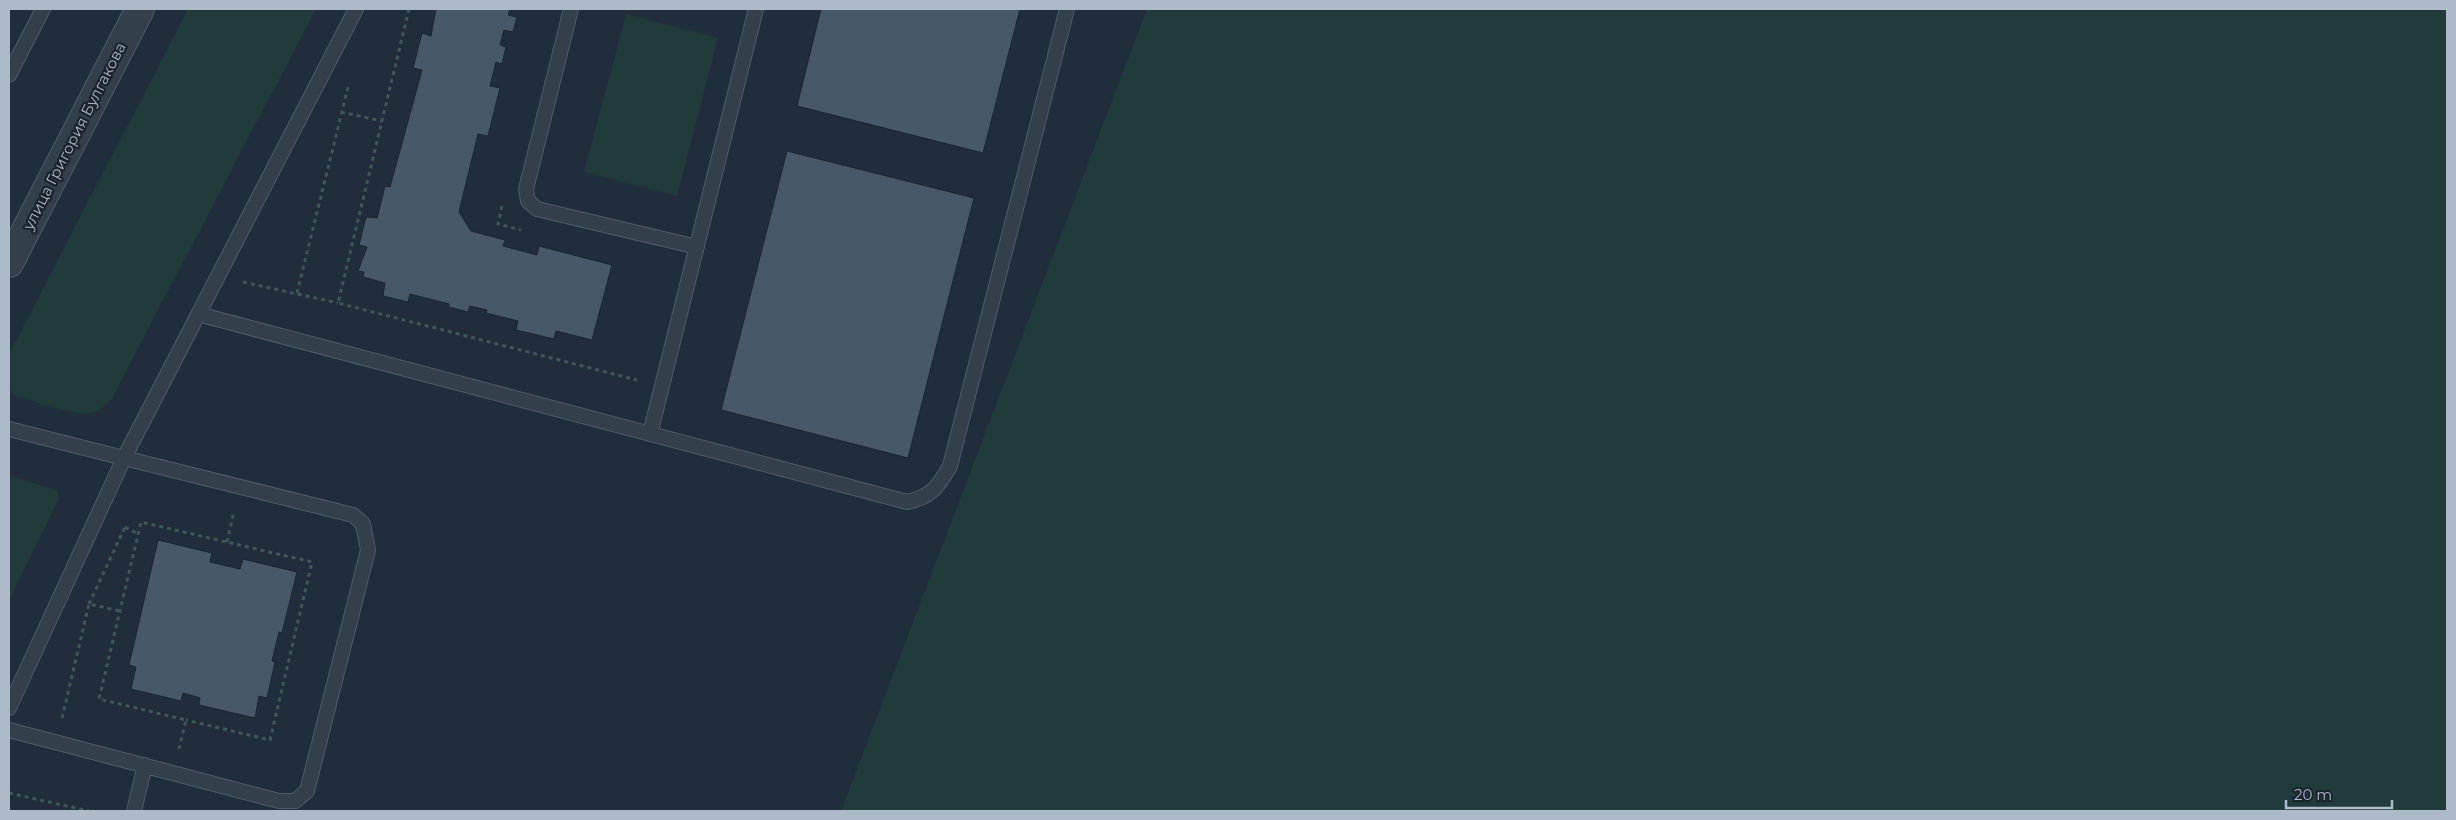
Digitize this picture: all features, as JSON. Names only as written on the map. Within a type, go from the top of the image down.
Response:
[{"type":"street","name":"улица Григория Булгакова","points":[[9,263],[140,9]]},
{"type":"lane","points":[[9,75],[43,9]]},
{"type":"lane","points":[[9,708],[124,458],[356,9]]},
{"type":"lane","points":[[571,9],[526,188],[528,201],[537,209],[697,246]]},
{"type":"lane","points":[[650,434],[756,9]]},
{"type":"lane","points":[[198,314],[907,502],[923,499],[940,485],[950,466],[1067,9]]},
{"type":"lane","points":[[9,429],[353,515],[363,524],[368,550],[307,791],[294,801],[279,801],[9,730]]},
{"type":"lane","points":[[134,811],[145,765]]},
{"type":"path","points":[[338,303],[409,9]]},
{"type":"path","points":[[297,294],[350,75]]},
{"type":"path","points":[[342,112],[382,121]]},
{"type":"path","points":[[218,276],[338,303],[642,381]]},
{"type":"path","points":[[227,542],[240,487]]},
{"type":"path","points":[[141,522],[312,562],[270,740],[99,700],[120,611],[141,522]]},
{"type":"path","points":[[56,743],[89,604],[125,527]]},
{"type":"path","points":[[89,604],[120,611]]},
{"type":"path","points":[[173,774],[186,720]]},
{"type":"path","points":[[9,793],[89,811]]},
{"type":"green space","points":[[188,9],[316,9],[111,400],[97,411],[83,413],[54,408],[17,396],[9,390],[9,354]]},
{"type":"green space","points":[[1147,9],[2447,9],[2447,811],[841,811]]},
{"type":"green space","points":[[626,14],[718,38],[677,196],[584,172]]},
{"type":"green space","points":[[9,476],[57,490],[59,499],[9,601]]},
{"type":"building","points":[[436,9],[510,9],[508,15],[517,17],[513,32],[504,30],[500,45],[506,47],[502,64],[496,62],[490,86],[500,88],[488,136],[478,134],[459,212],[471,231],[505,240],[503,246],[537,255],[539,246],[612,265],[592,340],[556,331],[554,339],[516,330],[518,321],[486,313],[487,310],[470,306],[468,312],[449,307],[449,304],[410,294],[408,302],[383,296],[385,283],[363,277],[364,272],[358,271],[367,247],[359,245],[366,217],[377,218],[385,186],[390,187],[422,70],[413,68],[422,33],[431,36]]},
{"type":"building","points":[[821,9],[1020,9],[983,153],[797,106]]},
{"type":"building","points":[[787,151],[974,198],[908,458],[721,410]]},
{"type":"building","points":[[158,540],[212,553],[210,562],[240,569],[243,559],[297,572],[282,633],[279,632],[272,661],[275,662],[267,698],[259,696],[255,718],[199,705],[200,698],[183,693],[181,701],[131,689],[136,667],[129,665]]}]
